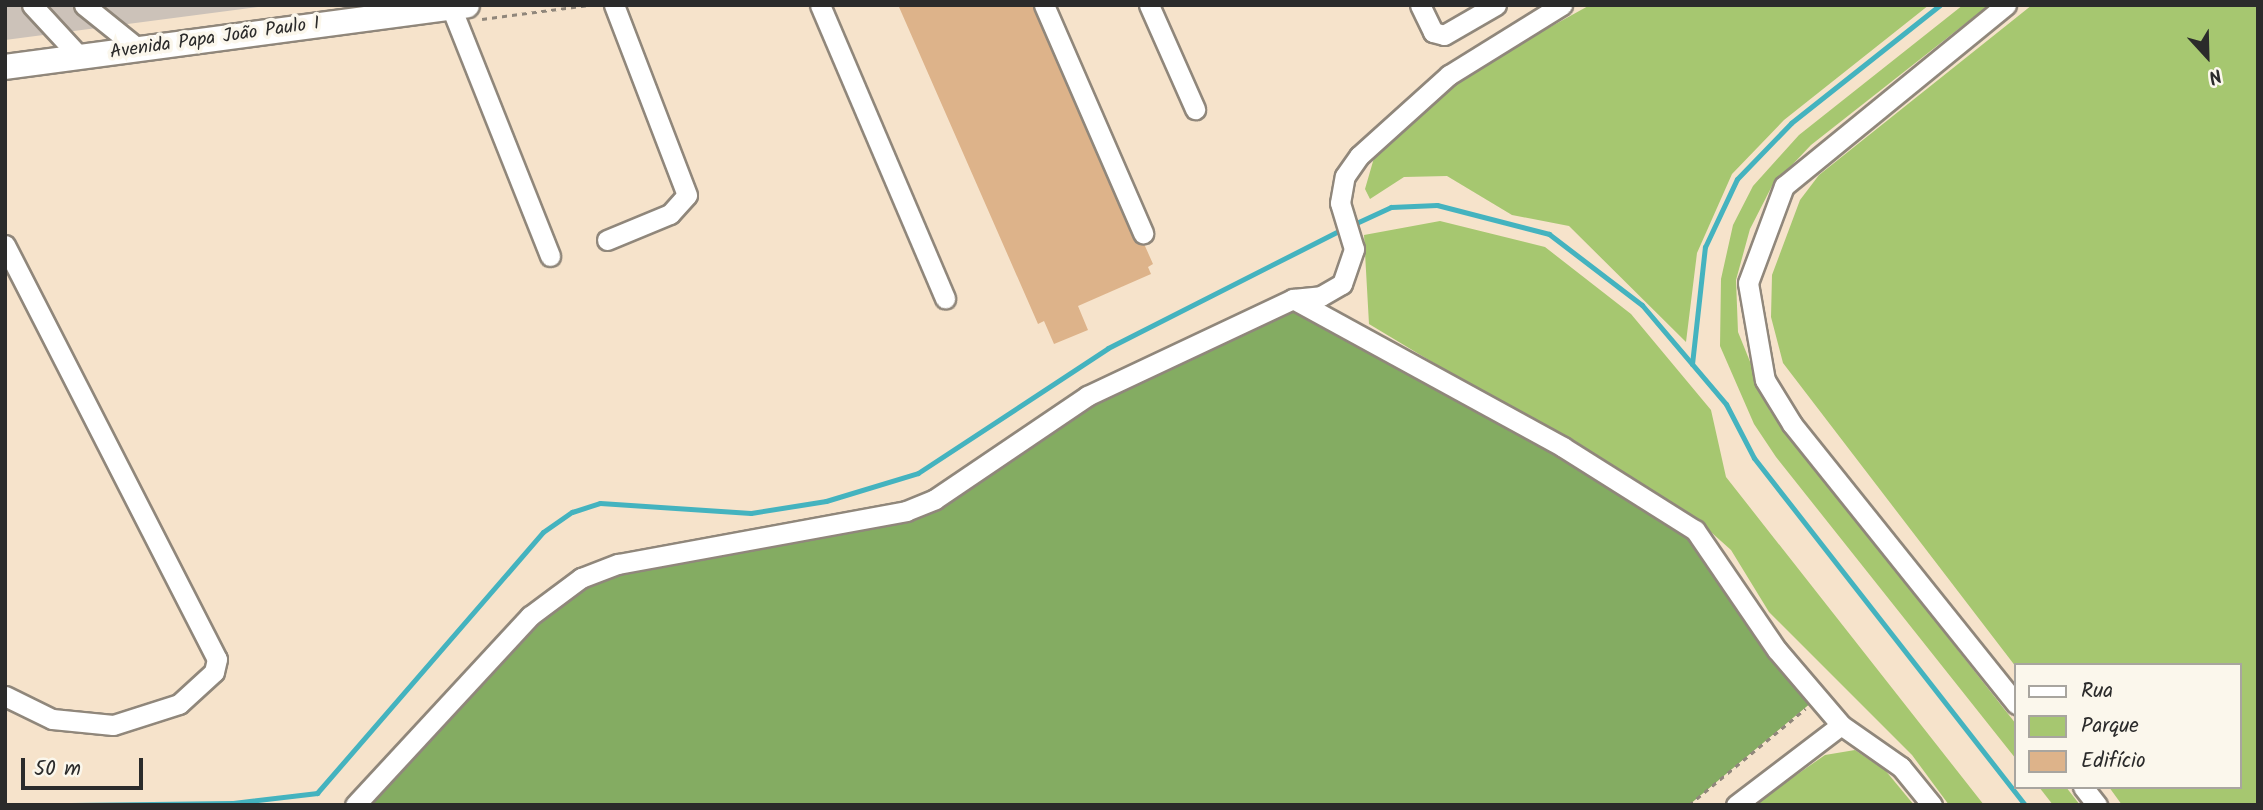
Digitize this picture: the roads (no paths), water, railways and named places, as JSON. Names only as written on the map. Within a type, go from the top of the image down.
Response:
[{"type":"main road","name":"Avenida Papa João Paulo I","points":[[5,67],[459,6]]},
{"type":"street","points":[[32,5],[80,57]]},
{"type":"street","points":[[84,5],[140,50]]},
{"type":"street","points":[[607,240],[670,214],[687,195],[614,5]]},
{"type":"street","points":[[820,5],[946,298]]},
{"type":"street","points":[[1044,5],[1143,233]]},
{"type":"street","points":[[1149,5],[1195,109]]},
{"type":"street","points":[[1420,5],[1433,32],[1450,33],[1496,5]]},
{"type":"street","points":[[355,805],[530,616],[582,578],[618,564],[906,511],[935,499],[1087,396],[1293,299],[1321,296],[1342,284],[1354,248],[1340,203],[1345,176],[1359,156],[1448,75],[1562,5]]},
{"type":"street","points":[[2006,5],[1784,186],[1748,282],[1765,380],[1792,424],[2014,702]]},
{"type":"street","points":[[459,6],[550,256]]},
{"type":"street","points":[[5,245],[216,659],[214,672],[179,704],[113,726],[52,719],[5,696]]},
{"type":"street","points":[[1293,299],[1563,447],[1695,530],[1818,697],[1841,724],[1901,767],[1932,805]]},
{"type":"street","points":[[1737,805],[1841,724]]},
{"type":"street","points":[[2085,789],[2097,805]]},
{"type":"waterway","points":[[1692,364],[1705,247],[1737,179],[1791,123],[1940,5]]},
{"type":"waterway","points":[[1352,225],[1391,207],[1437,205],[1549,234],[1642,305],[1726,404],[1754,458],[2025,805]]},
{"type":"waterway","points":[[71,805],[233,803],[317,793],[543,532],[572,512],[600,503],[751,513],[826,501],[918,473],[1108,348],[1343,229]]}]
